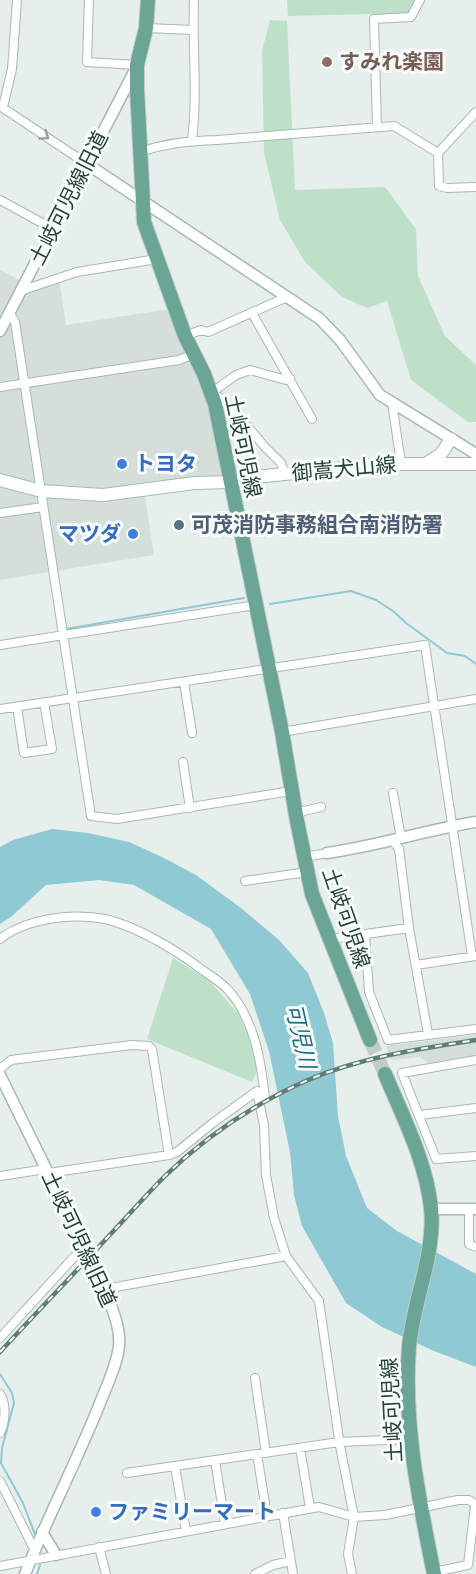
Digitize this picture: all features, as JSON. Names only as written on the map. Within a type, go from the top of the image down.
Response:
[{"type":"main road","name":"土岐可児線","points":[[148,0],[146,28],[137,65],[144,222],[185,336],[215,404],[282,732],[295,813],[312,894],[370,1040]]},
{"type":"main road","points":[[426,463],[441,454],[451,439]]},
{"type":"main road","name":"御嵩犬山線","points":[[0,480],[41,491],[103,495],[195,483],[230,482],[285,474],[400,463],[476,464]]},
{"type":"main road","name":"土岐可児線","points":[[384,1074],[423,1166],[431,1209],[431,1238],[414,1312],[408,1380],[411,1439],[421,1508],[434,1573]]},
{"type":"street","points":[[17,0],[12,69],[1,107],[320,320],[340,340],[374,388],[392,403],[476,454]]},
{"type":"street","points":[[89,0],[87,62],[137,65]]},
{"type":"street","points":[[192,140],[196,106],[192,30],[194,0]]},
{"type":"street","points":[[377,127],[374,19],[411,16],[420,0]]},
{"type":"street","points":[[146,28],[192,30]]},
{"type":"street","name":"土岐可児線旧道","points":[[0,331],[137,65]]},
{"type":"street","points":[[476,112],[438,153],[439,186],[476,187]]},
{"type":"street","points":[[140,152],[166,144],[192,140],[393,126],[438,153]]},
{"type":"street","points":[[0,200],[53,228]]},
{"type":"street","points":[[20,291],[77,272],[157,259]]},
{"type":"street","points":[[185,336],[201,330],[208,332],[287,297]]},
{"type":"street","points":[[9,312],[15,322],[91,816],[117,819],[291,791]]},
{"type":"street","points":[[252,313],[312,419]]},
{"type":"street","points":[[0,387],[178,360],[194,354]]},
{"type":"street","points":[[210,393],[236,375],[250,370],[286,380],[290,378]]},
{"type":"street","points":[[210,393],[219,397],[236,413],[281,463],[285,474]]},
{"type":"street","points":[[392,403],[400,463]]},
{"type":"street","points":[[0,513],[43,507]]},
{"type":"street","points":[[0,645],[256,605]]},
{"type":"street","points":[[0,709],[425,645],[451,826],[474,956],[416,965]]},
{"type":"street","points":[[184,682],[192,733]]},
{"type":"street","points":[[282,732],[476,699]]},
{"type":"street","points":[[17,706],[24,753],[52,749],[44,702]]},
{"type":"street","points":[[183,762],[190,808]]},
{"type":"street","points":[[393,793],[409,928],[428,1034]]},
{"type":"street","points":[[295,813],[321,807]]},
{"type":"street","points":[[304,857],[476,822]]},
{"type":"street","points":[[244,882],[308,872]]},
{"type":"street","points":[[0,939],[11,930],[32,922],[66,917],[105,920],[149,936],[184,956],[229,990],[240,1006],[256,1041],[265,1098]]},
{"type":"street","points":[[330,939],[409,928]]},
{"type":"street","points":[[365,935],[369,992],[388,1040],[476,1029]]},
{"type":"street","points":[[0,1070],[11,1060],[132,1045],[148,1046],[152,1049],[169,1155]]},
{"type":"street","points":[[476,1060],[402,1074],[436,1159],[476,1156]]},
{"type":"street","name":"土岐可児線旧道","points":[[0,1075],[105,1289],[117,1323],[119,1346],[115,1365],[91,1425],[34,1549],[25,1574]]},
{"type":"street","points":[[0,1176],[169,1155],[177,1152],[257,1091],[264,1125],[266,1175],[274,1218],[286,1256],[319,1301],[339,1442],[354,1516],[348,1554],[352,1574]]},
{"type":"street","points":[[420,1115],[476,1108]]},
{"type":"street","points":[[431,1209],[472,1209],[469,1244],[476,1247]]},
{"type":"street","points":[[0,1338],[84,1246]]},
{"type":"street","points":[[105,1289],[286,1256]]},
{"type":"street","points":[[255,1378],[267,1516]]},
{"type":"street","points":[[0,1394],[3,1399],[4,1423],[0,1433]]},
{"type":"street","points":[[127,1473],[339,1442],[411,1439]]},
{"type":"street","points":[[300,1448],[310,1508]]},
{"type":"street","points":[[215,1460],[225,1524]]},
{"type":"street","points":[[175,1466],[186,1531]]},
{"type":"street","points":[[0,1481],[34,1549]]},
{"type":"street","points":[[0,1566],[310,1508],[319,1507],[354,1516],[385,1515],[458,1500],[469,1500],[476,1505],[468,1565],[434,1573]]},
{"type":"street","points":[[284,1513],[294,1574]]},
{"type":"street","points":[[41,1534],[56,1555]]},
{"type":"street","points":[[99,1547],[106,1574]]},
{"type":"street","points":[[255,1574],[273,1565],[291,1561]]},
{"type":"shaded area","points":[[0,270],[25,283],[21,290],[59,278],[66,325],[176,308],[204,374],[230,482],[144,490],[154,555],[0,580]]},
{"type":"shaded area","points":[[476,1035],[476,1056],[429,1063],[420,1057],[391,1060],[386,1046]]},
{"type":"green space","points":[[287,0],[420,0],[414,13],[288,16]]},
{"type":"green space","points":[[270,20],[287,21],[295,190],[385,187],[416,229],[418,276],[445,336],[476,365],[476,422],[468,422],[411,380],[387,301],[367,308],[342,297],[305,262],[280,220],[264,153],[262,51]]},
{"type":"green space","points":[[173,958],[209,980],[238,1014],[253,1043],[258,1070],[252,1082],[147,1039]]},
{"type":"water","name":"可児川","points":[[52,829],[88,833],[129,842],[196,875],[279,940],[308,973],[333,1043],[338,1116],[346,1156],[367,1208],[397,1231],[476,1274],[476,1367],[382,1327],[346,1303],[302,1226],[294,1195],[290,1152],[269,1051],[250,994],[211,929],[134,885],[99,880],[46,885],[0,924],[0,847],[13,840]]},
{"type":"waterway","points":[[270,604],[351,591],[376,600],[447,653],[465,656],[476,664]]},
{"type":"waterway","points":[[66,629],[244,598]]},
{"type":"waterway","points":[[0,1374],[12,1393],[14,1403],[2,1448],[1,1463],[23,1503],[36,1537]]},
{"type":"waterway","points":[[37,1574],[40,1565]]},
{"type":"tunnel","points":[[370,1040],[385,1074]]},
{"type":"railway","points":[[0,1352],[165,1176],[197,1147],[232,1122],[269,1099],[328,1072],[391,1055],[476,1040]]},
{"type":"place","name":"すみれ楽園","points":[[327,62]]},
{"type":"place","name":"トヨタ","points":[[122,464]]},
{"type":"place","name":"可茂消防事務組合南消防署","points":[[179,525]]},
{"type":"place","name":"マツダ","points":[[133,534]]},
{"type":"place","name":"ファミリーマート","points":[[96,1512]]}]
